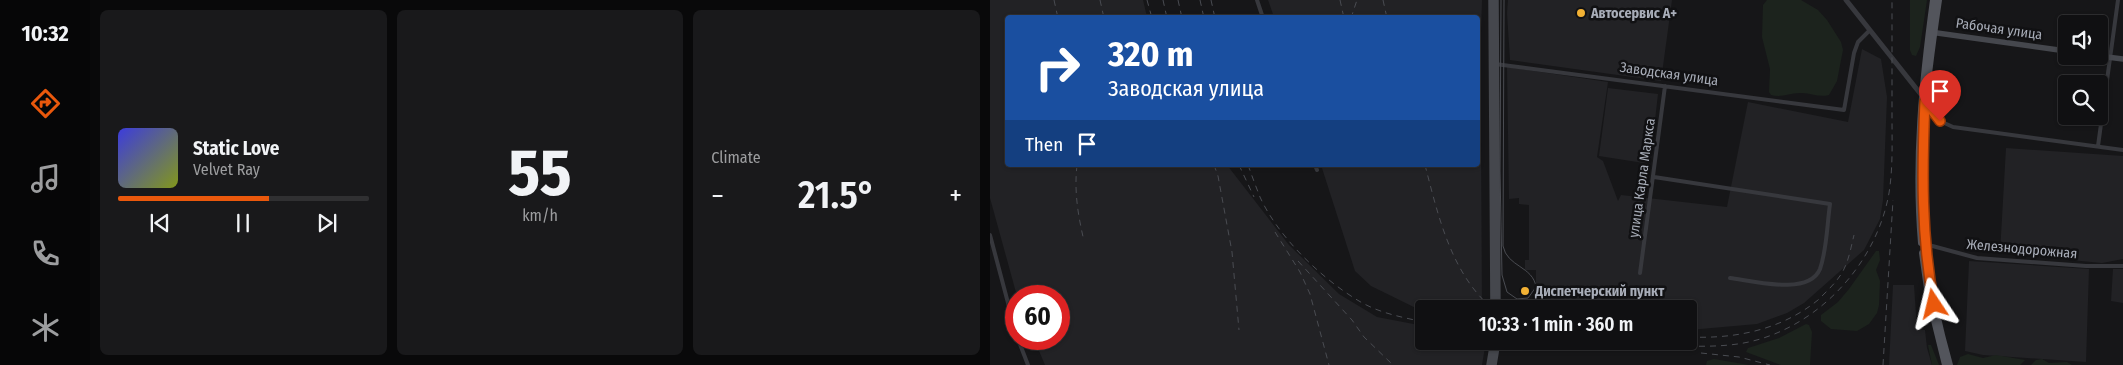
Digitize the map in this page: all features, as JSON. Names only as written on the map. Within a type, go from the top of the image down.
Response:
[{"type":"main road","points":[[1491,0],[1498,300]]},
{"type":"main road","points":[[1494,300],[1493,64],[1496,0]]},
{"type":"main road","points":[[1933,0],[1922,164],[1923,244],[1933,298],[1950,365]]},
{"type":"main road","points":[[1939,0],[1931,32],[1921,94],[1918,173],[1928,296],[1945,365]]},
{"type":"main road","name":"Рабочая улица","points":[[1931,32],[2058,50]]},
{"type":"main road","points":[[2110,58],[2123,59]]},
{"type":"main road","points":[[1489,365],[1492,350]]},
{"type":"main road","points":[[1494,365],[1496,350]]},
{"type":"street","points":[[1257,0],[1262,15]]},
{"type":"street","points":[[1846,0],[1921,94],[1940,121],[1953,127],[2123,150]]},
{"type":"street","points":[[2098,146],[2118,0]]},
{"type":"street","name":"Заводская улица","points":[[1493,64],[1844,110],[1854,53],[1858,42],[1869,31]]},
{"type":"street","name":"улица Карла Маркса","points":[[1640,273],[1666,86]]},
{"type":"street","points":[[1654,177],[1830,204],[1823,255],[1817,274],[1810,280],[1794,285],[1730,278]]},
{"type":"street","points":[[990,235],[1005,292]]},
{"type":"street","name":"Железнодорожная","points":[[1923,244],[1983,258],[2086,266],[2123,266]]},
{"type":"street","points":[[1022,350],[1028,365]]},
{"type":"shaded area","points":[[990,0],[1143,0],[1147,15],[1005,15],[1005,167],[1229,167],[1289,245],[1339,294],[1377,317],[1415,324],[1415,350],[1484,350],[1482,365],[1045,365],[1039,350],[1070,350],[1070,285],[1014,285],[990,198]]},
{"type":"shaded area","points":[[1268,0],[1482,0],[1480,64],[1480,15],[1273,15]]},
{"type":"shaded area","points":[[1508,0],[1672,0],[1661,81],[1510,60]]},
{"type":"shaded area","points":[[1767,0],[1801,0],[1818,10],[1827,20],[1841,42],[1843,50],[1837,81],[1829,95],[1796,93],[1775,96],[1769,92],[1770,69],[1762,37],[1763,5]]},
{"type":"shaded area","points":[[1910,0],[1927,0],[1920,47],[1916,56],[1912,55],[1910,50]]},
{"type":"shaded area","points":[[1862,49],[1881,59],[1887,97],[1883,200],[1880,219],[1864,250],[1804,303],[1787,313],[1757,324],[1697,329],[1697,300],[1536,300],[1536,270],[1525,270],[1525,260],[1529,260],[1529,205],[1519,204],[1519,198],[1509,199],[1507,67],[1608,82],[1597,157],[1603,161],[1618,201],[1621,195],[1727,207],[1748,102],[1848,122]]},
{"type":"shaded area","points":[[1608,88],[1658,94],[1650,164],[1599,156]]},
{"type":"shaded area","points":[[1481,142],[1482,300],[1415,300],[1415,308],[1371,286],[1355,271],[1322,167],[1480,167]]},
{"type":"shaded area","points":[[2006,148],[2123,156],[2123,259],[2102,263],[2000,253]]},
{"type":"shaded area","points":[[1876,251],[1879,251],[1880,260],[1876,270],[1880,281],[1877,313],[1869,324],[1857,331],[1831,329],[1821,321],[1821,315],[1838,302]]},
{"type":"shaded area","points":[[1969,261],[2089,269],[2086,362],[1983,355],[1965,351]]},
{"type":"shaded area","points":[[2113,269],[2123,269],[2123,303],[2111,301]]},
{"type":"shaded area","points":[[1893,285],[1914,285],[1917,329],[1925,330],[1927,348],[1932,365],[1889,365]]},
{"type":"shaded area","points":[[1806,324],[1809,325],[1812,332],[1810,365],[1781,365],[1746,352],[1748,348],[1779,338]]},
{"type":"shaded area","points":[[1928,345],[1931,345],[1939,365],[1932,365]]},
{"type":"shaded area","points":[[1968,354],[1983,358],[1996,355],[2025,360],[2020,365],[1957,365],[1960,357]]},
{"type":"shaded area","points":[[1714,359],[1749,365],[1706,365],[1707,361]]},
{"type":"shaded area","points":[[2042,359],[2049,363],[2067,362],[2072,365],[2031,365],[2036,360]]},
{"type":"tram line","points":[[1501,0],[1500,171],[1502,275],[1507,292],[1517,299],[1528,298],[1536,287],[1530,275],[1509,258],[1503,246],[1504,0]]},
{"type":"railway","points":[[1054,0],[1057,15]]},
{"type":"railway","points":[[1100,0],[1103,15]]},
{"type":"railway","points":[[1147,0],[1151,15]]},
{"type":"railway","points":[[1163,0],[1166,15]]},
{"type":"railway","points":[[1178,0],[1181,15]]},
{"type":"railway","points":[[1200,0],[1203,15]]},
{"type":"railway","points":[[1211,0],[1214,15]]},
{"type":"railway","points":[[1340,0],[1343,15]]},
{"type":"railway","points":[[1352,15],[1357,0]]},
{"type":"railway","points":[[1383,0],[1386,15]]},
{"type":"railway","points":[[1697,346],[1739,344],[1753,341],[1778,333],[1801,320],[1823,305],[1842,286],[1859,266],[1872,243],[1889,193],[1892,165],[1892,0]]},
{"type":"railway","points":[[1077,167],[1077,203],[1084,241]]},
{"type":"railway","points":[[1215,167],[1232,252],[1239,330]]},
{"type":"railway","points":[[1240,167],[1254,197]]},
{"type":"railway","points":[[1249,167],[1268,212],[1289,242],[1316,269],[1345,292],[1374,309],[1415,320]]},
{"type":"railway","points":[[1426,167],[1448,243],[1466,279],[1484,300]]},
{"type":"railway","points":[[1883,365],[1893,200]]},
{"type":"railway","points":[[1275,232],[1300,272],[1310,294],[1329,365]]},
{"type":"railway","points":[[1697,337],[1723,336],[1757,330],[1789,319],[1804,310],[1818,300],[1841,275],[1850,253],[1854,235]]},
{"type":"railway","points":[[1298,261],[1352,320],[1364,337],[1393,365]]},
{"type":"railway","points":[[1701,353],[1739,357],[1770,365]]},
{"type":"place","name":"Автосервис А+","points":[[1581,13]]},
{"type":"place","name":"Диспетчерский пункт","points":[[1525,291]]},
{"type":"route","points":[[1934,304],[1925,245],[1922,164],[1925,101],[1940,121]]}]
